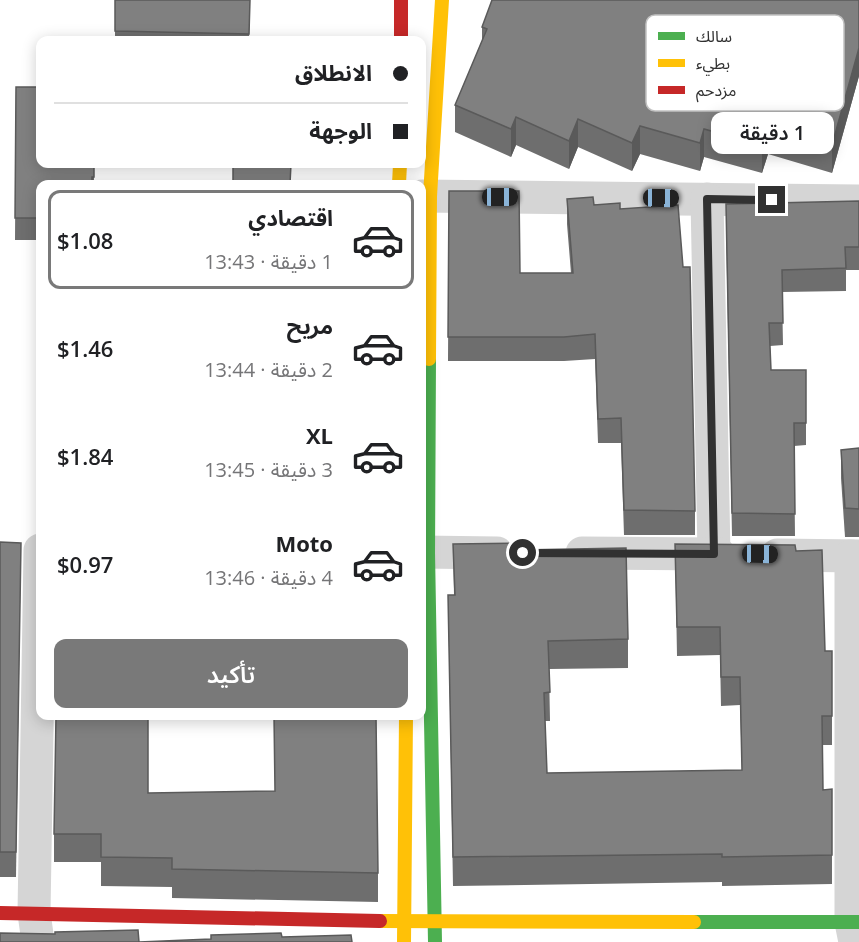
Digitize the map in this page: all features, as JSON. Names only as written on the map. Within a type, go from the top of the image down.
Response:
[{"type":"street","points":[[400,36],[401,0]]},
{"type":"street","points":[[442,0],[426,196],[859,201]]},
{"type":"street","points":[[707,199],[714,554]]},
{"type":"street","points":[[30,549],[36,928]]},
{"type":"street","points":[[426,553],[523,553]]},
{"type":"street","points":[[0,913],[36,928],[434,921],[855,929],[855,556],[559,553]]},
{"type":"street","points":[[426,594],[435,942]]},
{"type":"street","points":[[404,942],[406,720]]},
{"type":"building","points":[[115,0],[250,0],[249,34],[115,31]]},
{"type":"building","points":[[492,0],[859,0],[859,48],[844,102],[844,15],[646,15],[646,111],[841,111],[832,145],[768,126],[762,145],[704,129],[700,143],[640,126],[632,143],[578,119],[569,141],[516,117],[511,129],[455,105],[487,29],[482,27]]},
{"type":"building","points":[[16,87],[36,87],[36,168],[94,168],[94,177],[92,180],[36,180],[36,218],[15,218]]},
{"type":"building","points":[[233,168],[291,168],[290,180],[233,180]]},
{"type":"building","points":[[449,191],[519,191],[520,273],[573,273],[567,199],[593,197],[594,205],[620,203],[620,209],[678,205],[683,267],[690,267],[695,511],[624,510],[621,418],[598,419],[595,334],[564,337],[448,337]]},
{"type":"building","points":[[859,201],[859,247],[845,247],[846,268],[782,270],[783,323],[769,323],[771,370],[806,370],[806,423],[794,423],[795,514],[732,513],[726,204]]},
{"type":"building","points":[[859,448],[859,509],[845,508],[841,450]]},
{"type":"building","points":[[0,542],[21,543],[16,852],[0,852]]},
{"type":"building","points":[[519,543],[519,550],[626,548],[628,639],[548,641],[550,692],[544,693],[547,773],[742,770],[740,677],[721,677],[720,627],[677,627],[675,544],[795,545],[796,551],[822,550],[825,651],[832,651],[832,716],[822,716],[823,790],[832,789],[832,855],[453,857],[448,595],[455,595],[453,544]]},
{"type":"building","points":[[56,720],[148,720],[148,793],[275,791],[274,720],[376,720],[378,873],[172,869],[172,858],[101,857],[101,834],[54,834]]},
{"type":"building","points":[[138,930],[139,942],[0,942],[0,933],[55,934],[55,932]]},
{"type":"building","points":[[281,933],[282,937],[351,935],[352,942],[139,942],[211,939],[211,935]]},
{"type":"traffic: fast","points":[[429,359],[428,553],[435,942]]},
{"type":"traffic: fast","points":[[694,922],[859,922]]},
{"type":"traffic: slow","points":[[429,359],[430,196],[442,0]]},
{"type":"traffic: slow","points":[[399,180],[400,168]]},
{"type":"traffic: slow","points":[[404,942],[406,720]]},
{"type":"traffic: slow","points":[[380,921],[694,922]]},
{"type":"traffic: jam","points":[[401,0],[401,36]]},
{"type":"traffic: jam","points":[[0,913],[380,921]]},
{"type":"route","points":[[523,553],[714,554],[707,199],[772,200]]}]
